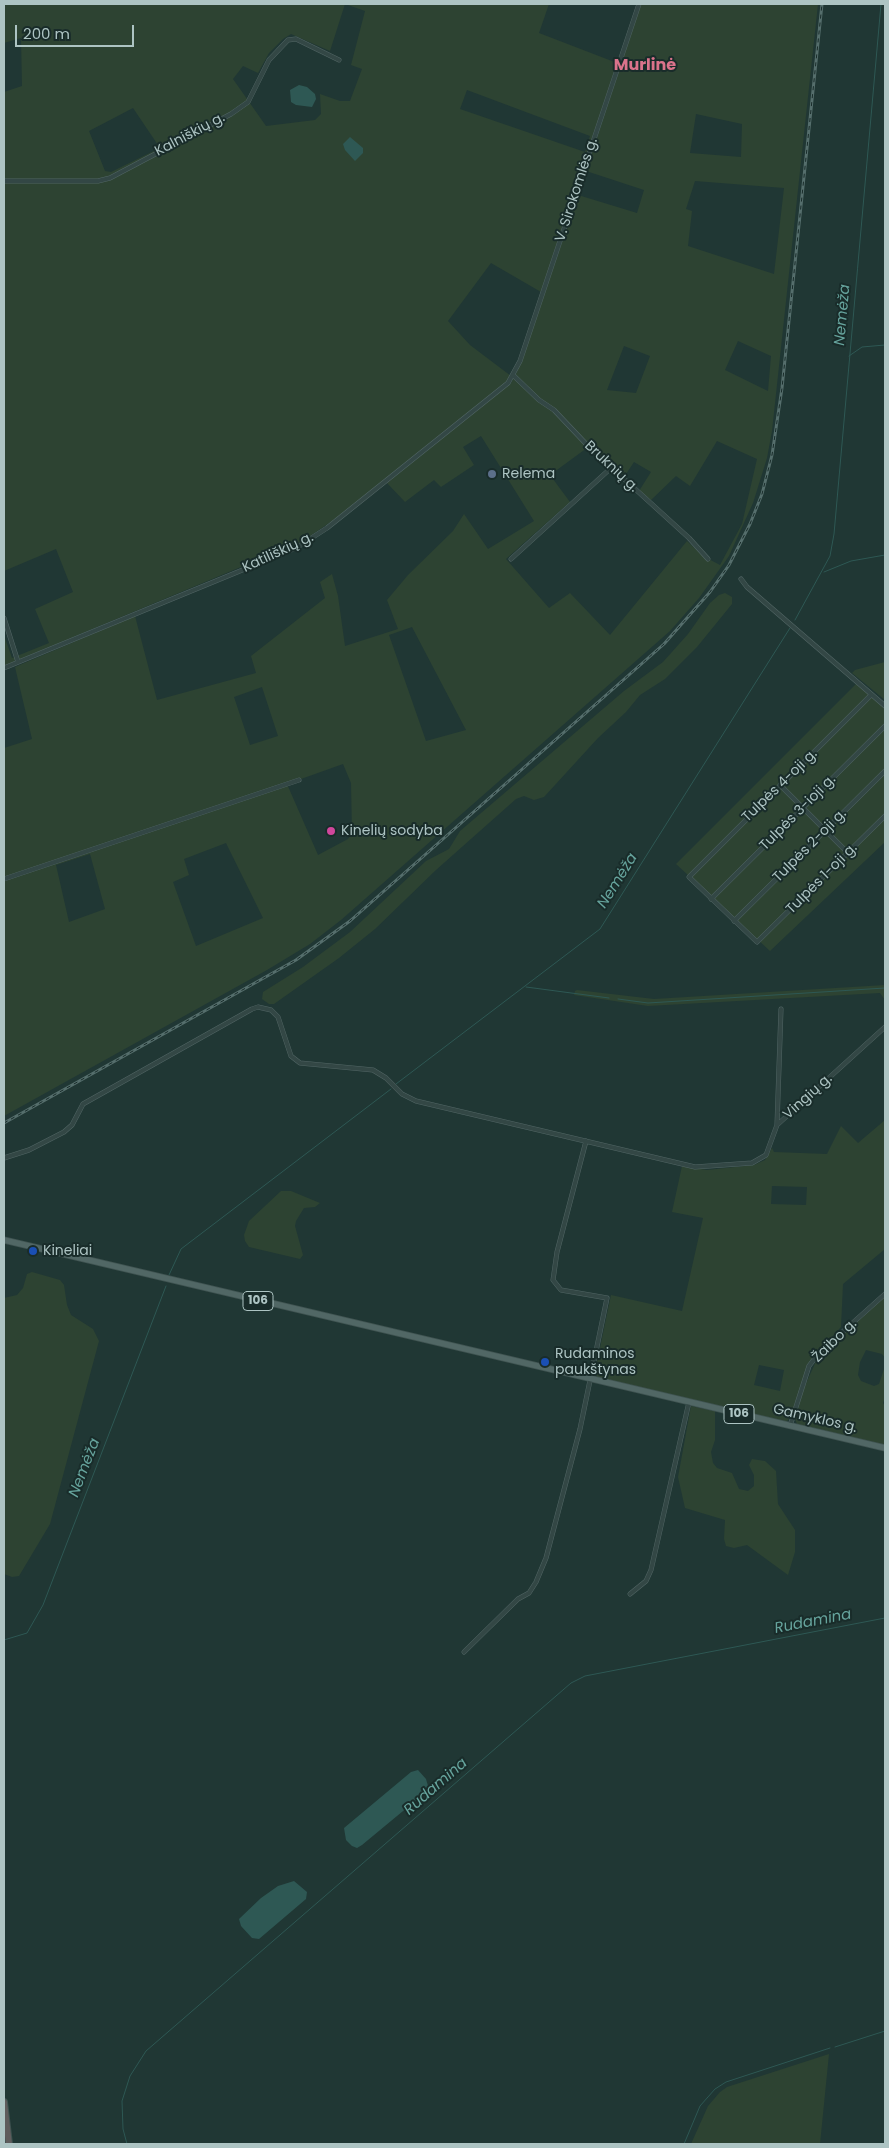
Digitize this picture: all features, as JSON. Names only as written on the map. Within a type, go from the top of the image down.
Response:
[{"type":"highway","points":[[4,2102],[9,2144]]},
{"type":"main road","name":"106","points":[[4,1240],[592,1380]]},
{"type":"main road","name":"Gamyklos g.","points":[[592,1380],[885,1448]]},
{"type":"street","name":"V. Sirokomlės g.","points":[[514,376],[639,4]]},
{"type":"street","name":"Kalniškių g.","points":[[4,181],[98,181],[110,178],[231,114],[248,102],[268,60],[288,40],[296,39],[339,60]]},
{"type":"street","name":"Bruknių g.","points":[[514,376],[539,400],[554,410],[611,468],[689,538],[708,559]]},
{"type":"street","name":"Katiliškių g.","points":[[4,668],[296,548],[327,528],[505,386],[514,376]]},
{"type":"street","points":[[511,559],[611,468]]},
{"type":"street","points":[[741,579],[746,587],[885,706]]},
{"type":"street","points":[[4,618],[18,662]]},
{"type":"street","name":"Tulpės 4-oji g.","points":[[711,899],[688,877],[871,695]]},
{"type":"street","name":"Tulpės 3-ioji g.","points":[[711,899],[885,726]]},
{"type":"street","name":"Tulpės 2-oji g.","points":[[734,921],[885,771]]},
{"type":"street","points":[[4,879],[299,780]]},
{"type":"street","points":[[780,785],[848,853]]},
{"type":"street","name":"Tulpės 1-oji g.","points":[[734,921],[757,942],[885,816]]},
{"type":"street","points":[[711,899],[734,921]]},
{"type":"street","points":[[4,1158],[28,1150],[64,1132],[72,1125],[83,1104],[252,1008],[258,1007],[271,1010],[278,1017],[291,1056],[300,1063],[373,1070],[386,1078],[402,1094],[416,1102],[586,1141],[707,1168],[752,1164],[763,1158],[777,1126]]},
{"type":"street","name":"Vingių g.","points":[[777,1126],[781,1010]]},
{"type":"street","name":"Vingių g.","points":[[777,1126],[885,1027]]},
{"type":"street","points":[[880,1032],[885,1037]]},
{"type":"street","points":[[464,1652],[518,1599],[529,1593],[536,1582],[546,1558],[568,1481],[592,1380],[608,1298],[561,1290],[553,1280],[558,1252],[586,1141]]},
{"type":"street","name":"Žaibo g.","points":[[790,1426],[809,1366],[819,1353],[885,1294]]},
{"type":"street","points":[[630,1594],[646,1581],[651,1570],[689,1402]]},
{"type":"green space","points":[[4,4],[345,4],[549,4],[539,33],[617,63],[541,292],[491,263],[448,321],[470,345],[511,376],[504,384],[345,512],[303,541],[4,666],[4,635],[12,658],[49,643],[35,609],[73,592],[56,549],[4,571],[4,92],[22,86],[21,38],[4,43]],"holes":[[[345,4],[365,11],[351,65],[362,69],[350,101],[340,101],[320,94],[321,114],[315,120],[266,126],[233,79],[243,66],[258,73],[269,53],[291,34],[330,51]],[[467,90],[590,136],[585,152],[460,109]],[[133,108],[160,148],[111,172],[105,171],[89,131]]]},
{"type":"green space","points":[[641,4],[818,4],[772,431],[767,458],[753,503],[729,556],[699,598],[670,631],[341,920],[310,944],[267,970],[4,1116],[4,748],[32,739],[15,667],[135,616],[157,700],[256,673],[251,656],[325,598],[320,582],[332,574],[338,596],[345,646],[398,629],[387,600],[408,575],[453,531],[464,514],[488,549],[534,521],[481,436],[463,447],[474,465],[441,487],[434,480],[405,502],[387,483],[511,383],[528,342],[578,195],[637,213],[644,190],[586,171]],"holes":[[[696,114],[742,124],[741,157],[690,153]],[[695,181],[784,188],[774,274],[688,246],[692,211],[686,209]],[[738,341],[771,356],[768,391],[725,370]],[[624,346],[650,356],[636,393],[607,390]],[[717,441],[757,459],[742,524],[720,565],[703,556],[687,541],[610,635],[570,593],[549,608],[506,559],[570,502],[550,475],[591,445],[624,477],[634,462],[651,472],[639,491],[651,500],[676,476],[690,486]],[[412,627],[466,730],[426,741],[389,635]],[[262,687],[278,736],[250,745],[234,697]],[[343,764],[351,783],[352,834],[348,839],[318,855],[287,784]],[[226,843],[263,918],[196,946],[173,882],[189,875],[184,859]],[[90,854],[105,909],[69,922],[56,865]]]},
{"type":"green space","points":[[725,593],[732,597],[732,604],[697,647],[665,679],[640,695],[544,797],[534,800],[524,796],[516,799],[436,870],[375,929],[339,958],[274,1004],[269,1004],[262,999],[263,992],[303,967],[350,932],[426,861],[449,849],[460,831],[624,691],[663,662],[688,634],[710,603],[719,595]]},
{"type":"green space","points":[[885,662],[885,700],[852,673],[855,670]]},
{"type":"green space","points":[[856,684],[885,708],[885,842],[770,951],[676,864]]},
{"type":"green space","points":[[885,985],[885,1000],[880,993],[648,1006],[574,995],[577,990],[654,999]]},
{"type":"green space","points":[[885,1120],[885,1249],[843,1284],[841,1327],[810,1361],[790,1418],[787,1421],[597,1377],[595,1372],[611,1295],[682,1311],[703,1218],[672,1212],[682,1166],[707,1170],[754,1165],[765,1160],[772,1148],[774,1152],[827,1154],[841,1126],[858,1143]],"holes":[[[772,1186],[807,1187],[806,1205],[771,1204]],[[759,1365],[784,1370],[780,1391],[754,1385]]]},
{"type":"green space","points":[[281,1191],[291,1191],[320,1203],[315,1207],[304,1208],[296,1221],[295,1226],[303,1255],[300,1259],[249,1247],[245,1241],[244,1235],[249,1221]]},
{"type":"green space","points":[[32,1272],[60,1280],[64,1285],[67,1305],[71,1315],[93,1329],[99,1341],[50,1524],[19,1576],[12,1577],[4,1574],[4,1298],[17,1295],[23,1288],[27,1274]]},
{"type":"green space","points":[[885,1297],[885,1358],[882,1354],[866,1350],[860,1362],[858,1375],[861,1381],[874,1386],[879,1384],[885,1366],[885,1397],[883,1403],[885,1406],[885,1445],[797,1424],[795,1419],[803,1390],[818,1357]]},
{"type":"green space","points":[[691,1406],[715,1411],[715,1440],[711,1452],[713,1463],[717,1468],[732,1473],[739,1489],[748,1491],[754,1486],[754,1475],[749,1465],[752,1459],[765,1461],[776,1471],[778,1504],[795,1530],[795,1552],[788,1575],[747,1545],[734,1548],[726,1546],[724,1539],[725,1520],[685,1508],[678,1477]]},
{"type":"green space","points":[[829,2054],[820,2144],[691,2144],[708,2106],[727,2087]]},
{"type":"water","points":[[299,85],[307,87],[315,94],[316,99],[312,107],[296,105],[291,102],[290,90]]},
{"type":"water","points":[[350,137],[363,148],[363,153],[355,161],[345,150],[343,144]]},
{"type":"water","points":[[418,1770],[426,1779],[428,1786],[426,1792],[362,1845],[357,1848],[352,1846],[346,1840],[344,1828],[411,1772]]},
{"type":"water","points":[[294,1881],[307,1892],[306,1899],[259,1939],[252,1938],[241,1926],[239,1919],[261,1898],[278,1886]]},
{"type":"waterway","name":"Nemėža","points":[[795,620],[830,556],[834,534],[881,4]]},
{"type":"waterway","points":[[849,356],[862,347],[885,345]]},
{"type":"waterway","points":[[824,572],[851,561],[885,555]]},
{"type":"waterway","name":"Nemėža","points":[[396,1084],[600,929],[790,628]]},
{"type":"waterway","points":[[526,987],[609,998]]},
{"type":"waterway","points":[[618,999],[648,1003],[885,988]]},
{"type":"waterway","name":"Nemėža","points":[[169,1275],[181,1249],[391,1089]]},
{"type":"waterway","name":"Nemėža","points":[[4,1640],[27,1633],[43,1605],[166,1286]]},
{"type":"waterway","name":"Rudamina","points":[[127,2144],[123,2129],[122,2101],[130,2076],[146,2051],[571,1683],[585,1676],[885,1618]]},
{"type":"waterway","points":[[835,2047],[885,2031]]},
{"type":"waterway","points":[[684,2144],[700,2106],[715,2089],[726,2082],[830,2048]]},
{"type":"railway","points":[[4,1123],[296,960],[350,921],[664,644],[710,592],[729,565],[750,524],[762,494],[772,455],[782,388],[822,4]]},
{"type":"place","name":"Relema","points":[[492,474]]},
{"type":"place","name":"Kinelių sodyba","points":[[331,831]]},
{"type":"place","name":"Kineliai","points":[[33,1251]]},
{"type":"place","name":"Rudaminos paukštynas","points":[[545,1362]]},
{"type":"district","name":"Murlinė","points":[[645,66]]}]
